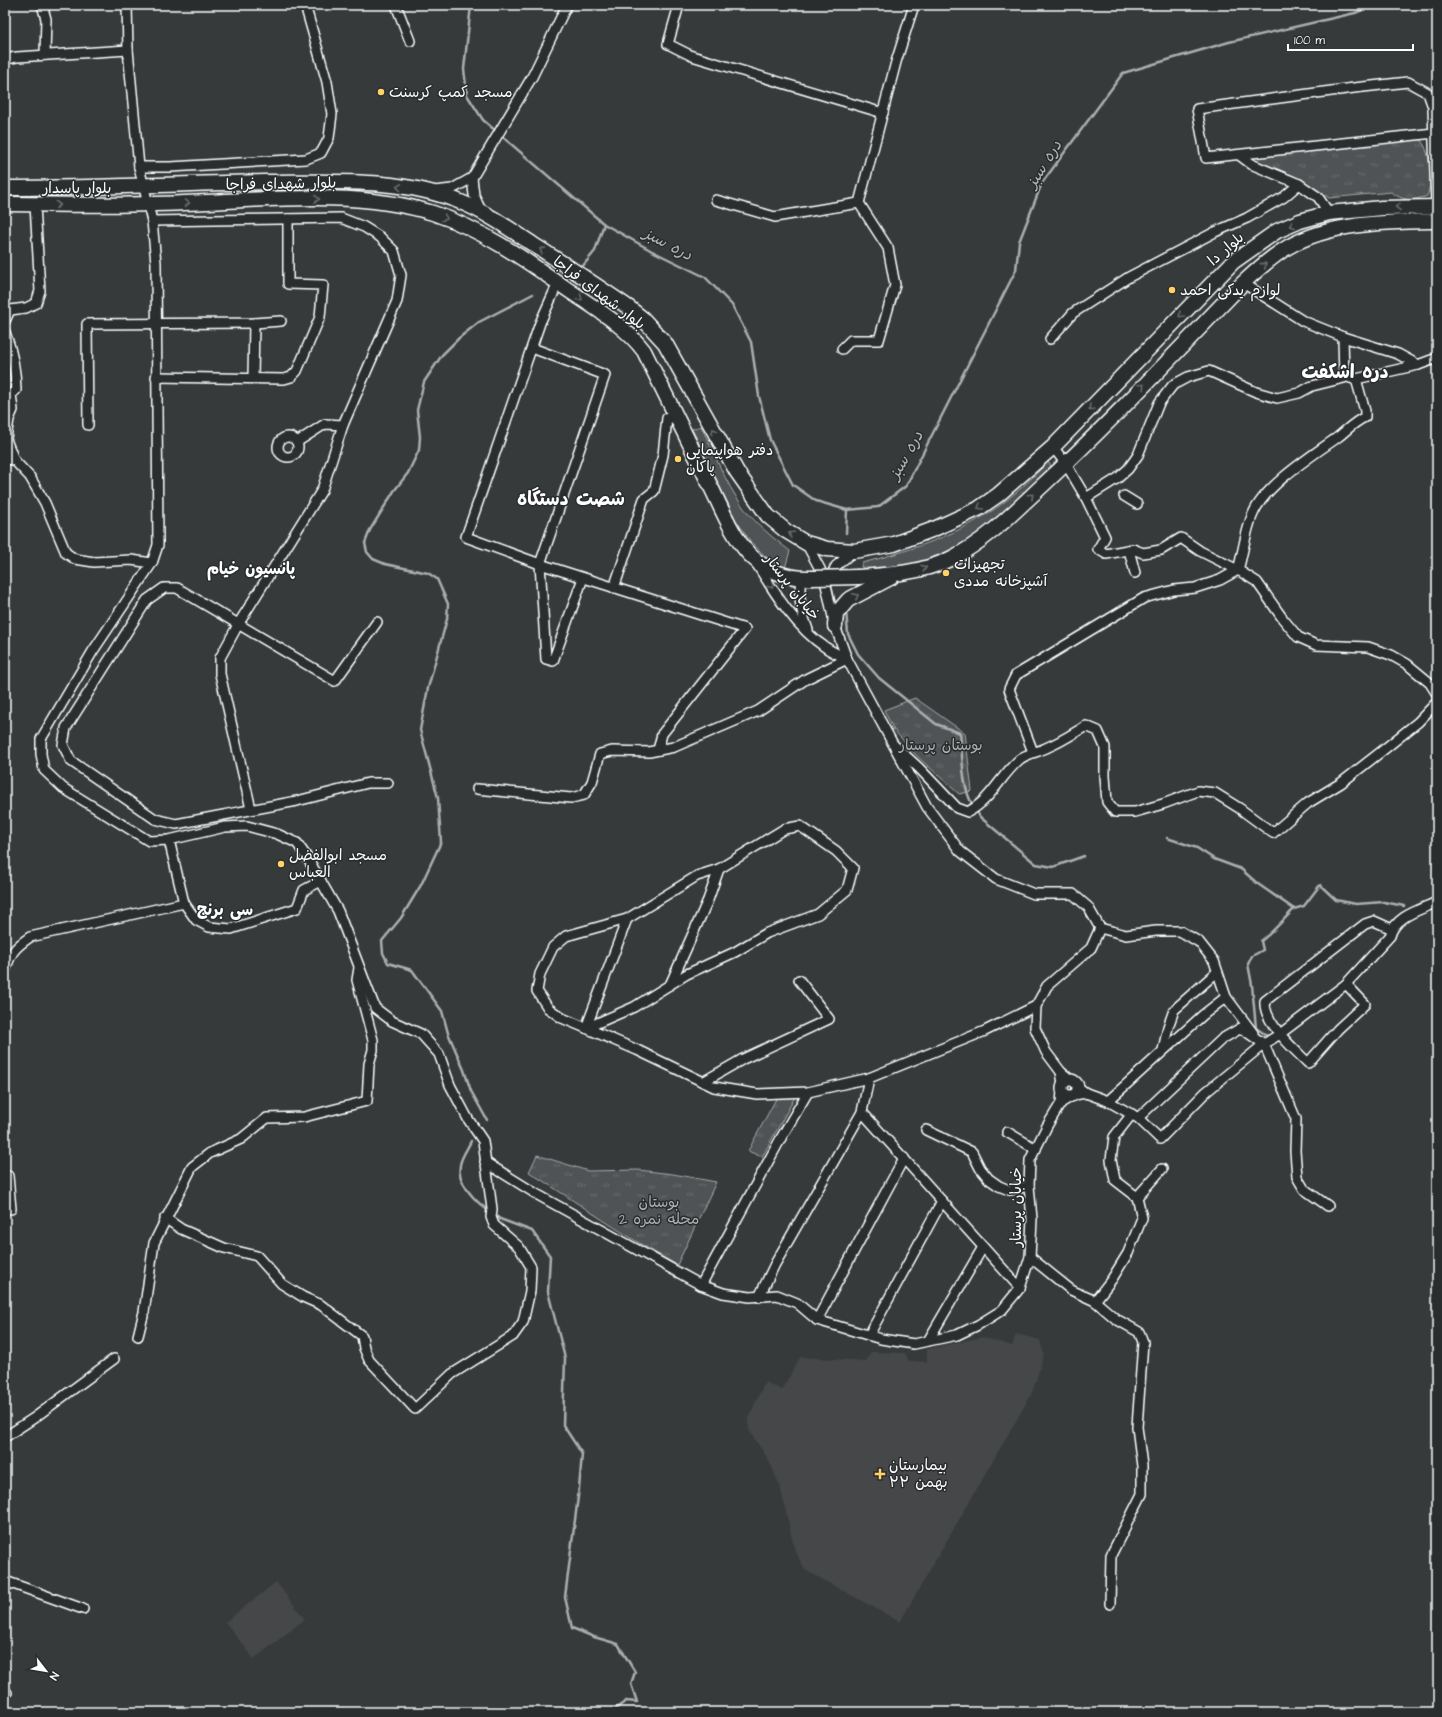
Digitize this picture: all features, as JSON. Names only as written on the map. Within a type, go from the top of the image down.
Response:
[{"type":"main road","name":"بلوار شهدای فراجا","points":[[143,186],[339,182],[397,186],[427,191],[463,203],[482,213],[539,248],[628,307],[665,342],[708,421],[752,495],[768,516],[786,531],[806,543],[827,549],[854,551],[894,544],[934,529],[978,509],[1004,491],[1053,447]]},
{"type":"main road","name":"بلوار پاسدار","points":[[5,188],[143,186]]},
{"type":"main road","name":"بلوار شهدای فراجا","points":[[148,204],[289,198],[367,200],[399,205],[433,213],[476,230],[519,255],[637,341],[644,351],[730,526],[749,554],[764,566],[781,575],[816,580],[899,574],[923,569],[950,559],[973,545],[1000,525],[1066,464]]},
{"type":"main road","name":"بلوار پاسدار","points":[[5,204],[148,204]]},
{"type":"main road","name":"بلوار دا","points":[[1053,447],[1233,262],[1277,231],[1300,221],[1329,213],[1382,208],[1436,207]]},
{"type":"main road","points":[[1066,464],[1243,283],[1266,262],[1289,247],[1312,236],[1335,229],[1400,222],[1437,221]]},
{"type":"main road","points":[[835,626],[836,614],[848,600],[899,574]]},
{"type":"street","points":[[42,5],[46,20],[45,55]]},
{"type":"street","points":[[127,5],[128,50],[140,167],[152,222],[156,263],[158,545],[152,563],[93,651],[41,739],[41,754],[44,770],[63,788],[149,841],[169,840],[225,827],[247,826],[277,834],[297,843],[338,911],[375,1008],[392,1021],[421,1034],[439,1054],[450,1085],[468,1119],[483,1141],[494,1225],[519,1247],[531,1267],[530,1291],[523,1322],[513,1336],[452,1374],[415,1409],[369,1360],[364,1348],[362,1336],[321,1305],[282,1284],[257,1256],[224,1248],[181,1229],[166,1218]]},
{"type":"street","points":[[140,167],[170,167],[306,160],[321,153],[329,138],[332,114],[328,82],[305,5]]},
{"type":"street","points":[[396,5],[410,42]]},
{"type":"street","points":[[427,191],[452,189],[472,178],[532,77],[567,5]]},
{"type":"street","points":[[679,5],[668,44],[692,56],[883,113]]},
{"type":"street","points":[[842,349],[852,340],[880,340],[895,285],[888,248],[859,204],[914,5]]},
{"type":"street","points":[[5,59],[128,50]]},
{"type":"street","points":[[1434,133],[1206,158],[1197,109],[1408,82],[1428,93],[1433,107],[1434,133],[1436,207]]},
{"type":"street","points":[[1239,155],[1251,164],[1299,184],[1318,197],[1329,213]]},
{"type":"street","points":[[472,178],[474,195],[482,213]]},
{"type":"street","points":[[1050,339],[1073,313],[1129,277],[1215,232],[1247,218],[1284,197],[1299,184]]},
{"type":"street","points":[[716,200],[775,217],[859,204]]},
{"type":"street","points":[[5,320],[10,310],[26,308],[36,303],[40,291],[35,205]]},
{"type":"street","points":[[152,222],[341,218],[364,227],[380,238],[394,251],[401,275],[397,301],[343,425],[322,490],[239,623],[220,658],[220,674],[251,809]]},
{"type":"street","points":[[156,377],[284,379],[291,377],[297,370],[307,351],[320,317],[323,285],[288,284],[288,219]]},
{"type":"street","points":[[558,283],[540,323],[466,537],[540,564],[745,629],[662,734],[658,750]]},
{"type":"street","points":[[1243,283],[1303,321],[1343,337],[1398,354],[1418,365]]},
{"type":"street","points":[[88,425],[87,324],[254,323],[281,321]]},
{"type":"street","points":[[253,378],[254,323]]},
{"type":"street","points":[[5,332],[16,374],[16,390],[12,394],[13,410],[9,418],[6,438],[9,460],[30,477],[45,503],[66,554],[75,559],[94,562],[131,560],[152,563]]},
{"type":"street","points":[[1343,337],[1344,378]]},
{"type":"street","points":[[532,348],[604,375],[540,564],[546,659],[553,661],[583,578]]},
{"type":"street","points":[[1086,498],[1118,478],[1128,469],[1138,455],[1160,403],[1173,385],[1188,377],[1209,371],[1256,392],[1278,398],[1299,393],[1312,386],[1344,378],[1356,379],[1418,365],[1437,358]]},
{"type":"street","points":[[1033,752],[1009,689],[1016,675],[1144,598],[1174,590],[1195,588],[1220,580],[1238,570],[1252,514],[1260,501],[1311,455],[1356,421],[1365,417],[1365,411],[1356,379]]},
{"type":"street","points":[[614,588],[644,499],[654,491],[663,455],[668,418],[674,412]]},
{"type":"street","points":[[297,442],[325,424],[343,425]]},
{"type":"street","points":[[1053,447],[1066,464],[1086,498],[1105,537],[1098,549],[1106,554],[1132,549],[1143,553],[1161,550],[1181,538],[1200,551],[1238,570],[1257,582],[1283,619],[1298,637],[1316,645],[1368,647],[1390,655],[1407,664],[1430,682],[1437,694]]},
{"type":"street","points":[[1124,496],[1137,504]]},
{"type":"street","points":[[806,543],[818,564],[816,580],[847,659],[927,807],[960,851],[996,879],[1034,894],[1073,894],[1088,907],[1100,928],[1126,935],[1156,931],[1180,931],[1199,942],[1214,961],[1216,972],[1226,997],[1262,1042],[1296,1119],[1295,1151],[1297,1177],[1304,1189],[1328,1206]]},
{"type":"street","points":[[1129,550],[1135,573]]},
{"type":"street","points":[[816,580],[854,551]]},
{"type":"street","name":"خیابان پرستار","points":[[749,554],[774,592],[791,614],[809,633]]},
{"type":"street","name":"خیابان پرستار","points":[[809,633],[799,596],[816,580]]},
{"type":"street","points":[[377,622],[335,681],[239,623],[177,588],[164,588],[147,600],[66,728],[63,745],[72,761],[155,819],[176,824],[296,801],[368,783],[388,783]]},
{"type":"street","points":[[809,633],[825,647],[847,659]]},
{"type":"street","points":[[477,789],[506,790],[571,798],[584,795],[592,782],[600,754],[612,752],[649,752],[674,747],[758,710],[806,679],[847,659]]},
{"type":"street","points":[[895,746],[919,768],[957,808],[968,812],[980,805],[994,791],[1006,771],[1022,758],[1033,752],[1048,748],[1086,726],[1098,731],[1105,746],[1107,802],[1115,812],[1135,812],[1163,804],[1198,791],[1214,793],[1239,808],[1273,833],[1308,803],[1341,783],[1382,751],[1418,722],[1437,702]]},
{"type":"street","points":[[586,1028],[634,1007],[687,974],[735,952],[767,934],[818,914],[847,890],[853,868],[836,851],[800,826],[784,829],[719,869],[697,876],[627,919],[566,936],[553,947],[540,974],[537,991],[548,1008],[562,1018],[637,1050],[714,1087],[757,1094],[808,1092],[869,1078],[985,1031],[1036,1006]]},
{"type":"street","points":[[169,840],[184,903],[196,920],[209,927],[230,929],[297,908],[304,890],[321,881]]},
{"type":"street","points":[[670,985],[708,900],[719,869]]},
{"type":"street","points":[[1100,928],[1091,948],[1047,986],[1036,1006],[1035,1028],[1046,1052],[1071,1086],[1108,1101],[1135,1116],[1160,1139],[1206,1092],[1262,1042],[1280,1034],[1346,984],[1390,936],[1392,929],[1398,922],[1437,902]]},
{"type":"street","points":[[5,971],[9,959],[16,947],[30,937],[184,903]]},
{"type":"street","points":[[586,1028],[627,919]]},
{"type":"street","points":[[1346,984],[1366,1004],[1338,1029],[1308,1063],[1280,1034],[1264,1009],[1265,1001],[1366,924],[1374,921],[1392,929]]},
{"type":"street","points":[[138,1336],[144,1312],[154,1243],[192,1167],[210,1153],[241,1139],[267,1118],[304,1117],[367,1100],[369,1064],[373,1050],[373,1040],[357,980],[359,967]]},
{"type":"street","points":[[1163,1050],[1168,1027],[1174,1010],[1216,972]]},
{"type":"street","points":[[703,1082],[743,1059],[829,1019],[799,980]]},
{"type":"street","points":[[1108,1101],[1163,1050],[1226,997]]},
{"type":"street","points":[[1095,1301],[1112,1279],[1128,1253],[1142,1218],[1136,1197],[1115,1180],[1111,1160],[1114,1137],[1135,1116],[1222,1039],[1241,1028],[1262,1042]]},
{"type":"street","points":[[759,1297],[775,1264],[862,1112],[869,1078]]},
{"type":"street","name":"خیابان پرستار","points":[[817,1320],[881,1339],[914,1344],[957,1335],[978,1325],[1002,1310],[1020,1288],[1030,1256],[1032,1219],[1029,1186],[1030,1160],[1047,1126],[1071,1086]]},
{"type":"street","points":[[701,1285],[781,1138],[808,1092]]},
{"type":"street","points":[[862,1112],[1020,1288]]},
{"type":"street","points":[[926,1130],[972,1152],[980,1168],[989,1179],[999,1186],[1009,1190],[1029,1186]]},
{"type":"street","points":[[1007,1132],[1036,1149]]},
{"type":"street","points":[[485,1162],[538,1194],[701,1285],[723,1293],[750,1297],[777,1295],[797,1303],[817,1320],[904,1158]]},
{"type":"street","points":[[1136,1197],[1162,1169]]},
{"type":"street","points":[[5,1176],[8,1176],[11,1209]]},
{"type":"street","points":[[869,1335],[942,1201]]},
{"type":"street","points":[[928,1341],[983,1247]]},
{"type":"street","points":[[1030,1256],[1071,1290],[1095,1301],[1116,1319],[1139,1332],[1143,1342],[1137,1427],[1142,1466],[1142,1494],[1111,1555],[1110,1604]]},
{"type":"street","points":[[5,1437],[34,1418],[114,1359]]},
{"type":"street","points":[[5,1581],[84,1609]]},
{"type":"shaded area","name":"بیمارستان ۲۲ بهمن","points":[[1016,1334],[1040,1340],[1044,1355],[1032,1393],[900,1622],[805,1570],[795,1551],[780,1486],[769,1461],[749,1430],[748,1419],[765,1382],[782,1390],[800,1357],[866,1361],[871,1352],[905,1353],[909,1361],[927,1362],[927,1349],[983,1337],[1012,1346]]},
{"type":"shaded area","points":[[276,1582],[305,1619],[254,1659],[225,1622]]},
{"type":"green space","points":[[1418,138],[1426,149],[1428,156],[1430,165],[1430,183],[1427,196],[1417,199],[1404,199],[1391,192],[1329,198],[1294,176],[1255,162],[1253,155]]},
{"type":"green space","points":[[701,426],[725,478],[743,507],[753,519],[790,551],[785,568],[766,557],[751,542],[736,520],[692,429]]},
{"type":"green space","points":[[1048,462],[1051,466],[1003,514],[966,541],[947,552],[925,560],[892,568],[872,569],[861,567],[862,563],[927,543],[973,523],[995,509],[1011,496]]},
{"type":"green space","name":"بوستان پرستار","points":[[915,698],[965,733],[972,791],[959,794],[917,756],[893,729],[884,710]]},
{"type":"green space","points":[[777,1097],[795,1097],[762,1157],[748,1151]]},
{"type":"green space","name":"بوستان محله نمره 2","points":[[537,1155],[588,1171],[638,1170],[673,1174],[716,1182],[677,1265],[529,1172]]},
{"type":"waterway","name":"دره سبز","points":[[471,5],[464,69],[467,95],[483,120],[604,224],[652,251],[705,277],[732,305],[751,342],[759,396],[770,440],[793,485],[816,501],[847,510],[878,507],[906,486],[1016,270],[1019,242],[1042,183],[1123,73],[1229,42],[1355,13],[1375,5]]},
{"type":"waterway","points":[[582,267],[595,251],[604,224]]},
{"type":"waterway","points":[[487,1120],[471,1091],[464,1070],[448,1033],[442,1011],[412,970],[388,963],[383,953],[382,941],[401,918],[421,885],[441,842],[438,798],[420,730],[428,688],[447,619],[448,604],[437,579],[428,573],[385,564],[373,559],[367,552],[365,543],[370,530],[394,491],[408,473],[419,450],[420,437],[417,410],[424,382],[442,355],[459,338],[479,322],[533,294]]},
{"type":"waterway","points":[[846,533],[847,510]]},
{"type":"waterway","points":[[846,611],[848,634],[858,654],[879,678],[936,724],[960,733],[964,780],[973,806]]},
{"type":"waterway","points":[[976,810],[980,817],[1036,864],[1053,867],[1084,856]]},
{"type":"waterway","points":[[1167,838],[1197,848],[1214,859],[1241,869],[1258,884],[1294,909],[1304,906],[1320,885],[1336,900],[1356,904],[1384,902],[1404,906]]},
{"type":"waterway","points":[[1269,1037],[1256,1028],[1252,985],[1248,964],[1252,956],[1263,950],[1261,941],[1294,909]]},
{"type":"waterway","points":[[471,1141],[461,1162],[461,1178],[464,1185],[473,1197],[489,1211]]},
{"type":"waterway","points":[[493,1214],[500,1219],[532,1231],[550,1256],[548,1292],[565,1358],[563,1425],[582,1454],[565,1597],[572,1628],[594,1637],[618,1644],[635,1672],[631,1684],[637,1702],[626,1701],[611,1712]]},
{"type":"place","name":"مسجد کمپ کرسنت","points":[[381,92]]},
{"type":"place","name":"لوازم یدکی احمد","points":[[1172,290]]},
{"type":"place","name":"دفتر هواپیمایی پاکان","points":[[678,459]]},
{"type":"place","name":"تجهیزات آشپزخانه مددی","points":[[946,573]]},
{"type":"place","name":"مسجد ابوالفضل العباس","points":[[281,864]]},
{"type":"place","name":"بیمارستان ۲۲ بهمن","points":[[880,1474]]},
{"type":"district","name":"دره اشکفت","points":[[1345,372]]},
{"type":"district","name":"شصت دستگاه","points":[[571,499]]},
{"type":"district","name":"پانسیون خیام","points":[[251,569]]},
{"type":"district","name":"سی برنج","points":[[225,910]]}]
